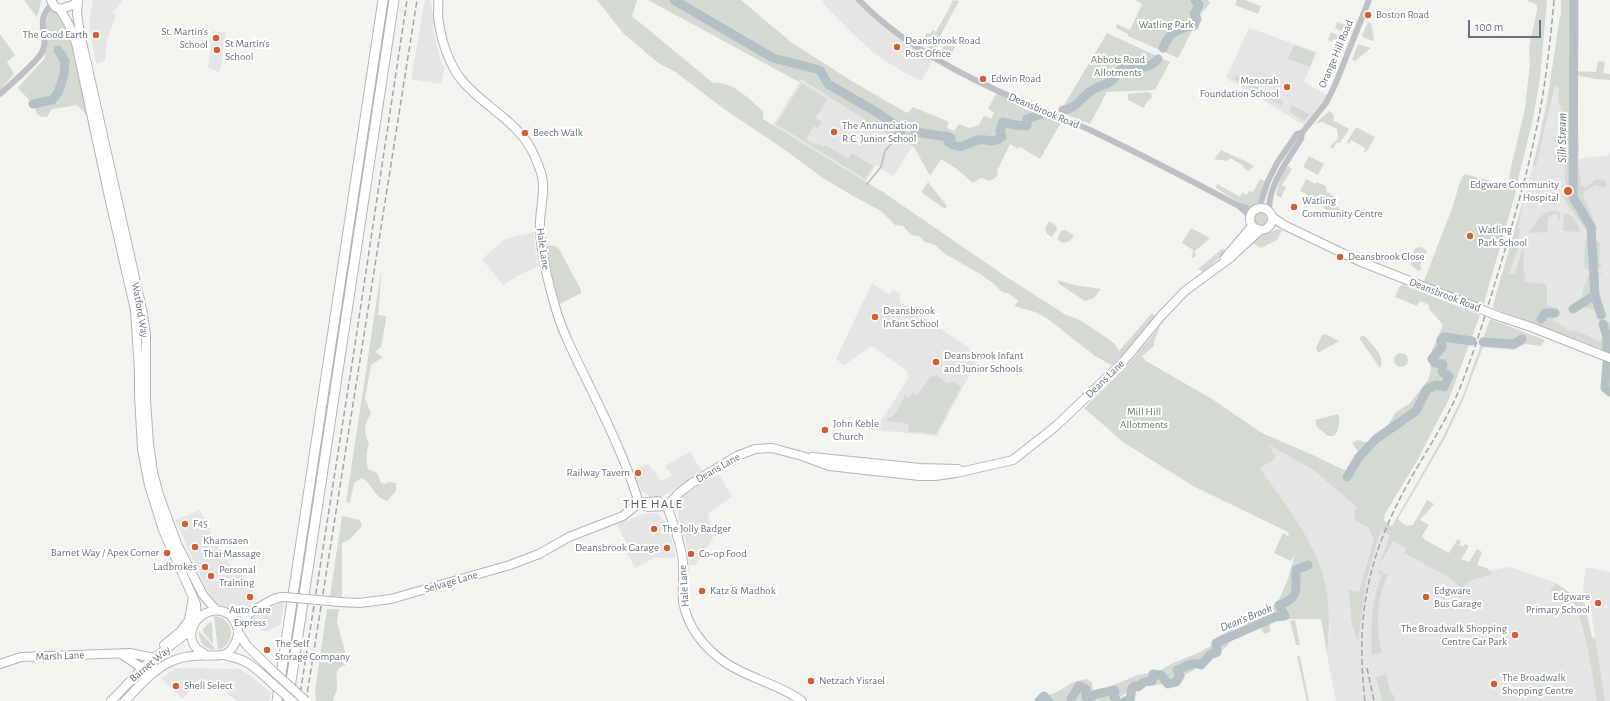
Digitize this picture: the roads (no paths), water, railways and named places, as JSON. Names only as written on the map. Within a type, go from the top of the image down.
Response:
[{"type":"highway","points":[[277,701],[383,1]]},
{"type":"highway","points":[[288,701],[394,2]]},
{"type":"main road","points":[[52,1],[60,9],[73,5],[78,0]]},
{"type":"main road","name":"Watford Way","points":[[78,0],[77,14],[80,33],[142,309],[146,334],[146,400],[154,472],[159,495],[177,544],[203,595],[216,610]]},
{"type":"main road","name":"Hale Lane","points":[[437,1],[435,9],[438,13],[446,50],[454,68],[465,84],[505,117],[522,134],[539,166],[543,184],[540,231],[549,286],[555,308],[572,350],[606,421],[634,486],[639,503]]},
{"type":"main road","name":"Watford Way","points":[[60,9],[69,25],[76,43],[135,310],[142,449],[149,485],[163,530],[196,604],[197,619]]},
{"type":"main road","points":[[1264,208],[1271,215],[1269,226],[1265,230],[1260,230],[1252,226],[1249,220],[1253,211],[1264,208]]},
{"type":"main road","name":"Deansbrook Road","points":[[1271,215],[1284,225],[1359,261],[1495,315],[1531,327],[1610,358]]},
{"type":"main road","name":"Deansbrook Road","points":[[1269,226],[1278,224],[1284,225]]},
{"type":"main road","name":"Deans Lane","points":[[1219,265],[1230,250],[1252,226]]},
{"type":"main road","name":"Deans Lane","points":[[667,506],[678,494],[692,483],[736,456],[755,450],[772,448],[802,456],[829,466],[919,476],[936,476],[1013,460],[1056,426],[1123,362],[1161,316],[1185,291],[1248,242],[1260,230]]},
{"type":"main road","points":[[639,503],[648,507],[667,506]]},
{"type":"main road","name":"Selvage Lane","points":[[227,614],[252,611],[279,597],[359,603],[391,599],[523,561],[569,537],[623,516],[639,503]]},
{"type":"main road","name":"Hale Lane","points":[[667,506],[680,544],[683,563],[682,584],[687,618],[699,637],[712,651],[726,662],[751,677],[787,691],[802,701]]},
{"type":"main road","points":[[154,658],[158,650],[185,625],[190,614],[193,597]]},
{"type":"main road","points":[[238,630],[236,642],[232,648],[224,655],[218,657],[207,656],[197,648],[193,640],[192,629],[197,619],[209,611],[216,610],[227,614],[232,617],[247,646],[306,701]]},
{"type":"main road","name":"Selvage Lane","points":[[238,630],[252,611]]},
{"type":"main road","name":"Barnet Way","points":[[111,701],[142,668],[192,629]]},
{"type":"main road","name":"Marsh Lane","points":[[0,664],[21,657],[129,653],[154,658]]},
{"type":"main road","points":[[121,654],[142,668],[158,669]]},
{"type":"main road","name":"Barnet Way","points":[[125,701],[158,669],[175,660],[195,655],[207,656]]},
{"type":"main road","points":[[224,655],[248,662],[292,701]]},
{"type":"street","name":"Deansbrook Road","points":[[859,0],[878,19],[895,32],[965,75],[998,91],[1089,130],[1239,206],[1253,211]]},
{"type":"street","name":"Orange Hill Road","points":[[1271,215],[1269,206],[1274,185],[1301,139],[1302,133],[1326,103],[1335,85],[1369,0]]},
{"type":"street","points":[[0,94],[40,56],[43,51],[43,17],[52,1]]},
{"type":"street","name":"Orange Hill Road","points":[[1253,211],[1260,205],[1268,181],[1277,163],[1297,134],[1302,133]]},
{"type":"street","points":[[1290,144],[1298,144]]},
{"type":"waterway","points":[[674,0],[773,58],[820,70],[828,84],[878,113],[902,130]]},
{"type":"waterway","points":[[1163,48],[1165,43],[1175,32],[1183,28],[1194,26],[1197,19],[1194,14],[1199,5],[1195,0]]},
{"type":"waterway","name":"Silk Stream","points":[[1574,0],[1573,197],[1591,227],[1595,295],[1601,315]]},
{"type":"waterway","points":[[33,104],[52,100],[58,93],[64,75],[65,61],[58,50]]},
{"type":"waterway","points":[[1063,110],[1072,107],[1090,92],[1109,82],[1116,76],[1123,66],[1146,67],[1158,59]]},
{"type":"waterway","points":[[915,132],[949,137],[951,138],[948,142],[961,147],[973,141],[994,141],[1002,137],[1000,131],[1003,122],[1027,126],[1027,119],[1039,115]]},
{"type":"waterway","points":[[867,184],[881,167],[885,151],[891,144],[891,139],[898,128]]},
{"type":"waterway","name":"Dean's Brook","points":[[1573,309],[1595,295]]},
{"type":"waterway","name":"Dean's Brook","points":[[1541,319],[1545,313],[1555,313]]},
{"type":"waterway","points":[[1603,324],[1607,336],[1607,351]]},
{"type":"waterway","name":"Dean's Brook","points":[[1347,477],[1359,457],[1376,439],[1416,411],[1427,389],[1437,385],[1444,387],[1449,376],[1442,372],[1443,364],[1435,363],[1432,359],[1442,347],[1441,340],[1444,337],[1472,341]]},
{"type":"waterway","name":"Dean's Brook","points":[[1483,342],[1514,344],[1522,339]]},
{"type":"waterway","points":[[1607,363],[1605,388],[1610,392]]},
{"type":"waterway","name":"Dean's Brook","points":[[1125,701],[1130,700],[1132,688],[1135,686],[1138,687],[1144,682],[1152,681],[1153,674],[1161,675],[1168,684],[1176,682],[1180,676],[1177,670],[1192,664],[1201,665],[1210,655],[1217,652],[1216,643],[1275,617],[1285,616],[1279,605],[1291,599],[1294,595],[1296,587],[1296,570],[1308,565]]},
{"type":"waterway","name":"Dean's Brook","points":[[1071,701],[1079,686],[1086,689],[1086,697],[1089,698],[1114,690],[1114,697],[1117,701]]},
{"type":"waterway","name":"Dean's Brook","points":[[1039,701],[1044,696],[1048,701]]},
{"type":"railway","points":[[299,701],[407,0]]},
{"type":"railway","points":[[306,701],[417,0]]},
{"type":"railway","points":[[1365,701],[1362,670],[1362,640],[1368,585],[1375,559],[1384,533],[1396,506],[1458,393],[1480,333],[1521,194],[1532,150],[1539,118],[1549,51],[1554,0]]},
{"type":"railway","points":[[1367,668],[1374,701]]},
{"type":"place","name":"Boston Road","points":[[1368,15]]},
{"type":"place","name":"The Good Earth","points":[[96,35]]},
{"type":"place","name":"St. Martin's School","points":[[216,38]]},
{"type":"place","name":"Deansbrook Road Post Office","points":[[897,47]]},
{"type":"place","name":"St Martin's School","points":[[217,50]]},
{"type":"place","name":"Edwin Road","points":[[983,79]]},
{"type":"place","name":"Menorah Foundation School","points":[[1287,87]]},
{"type":"place","name":"The Annunciation R.C. Junior School","points":[[834,132]]},
{"type":"place","name":"Beech Walk","points":[[525,133]]},
{"type":"place","name":"Edgware Community Hospital","points":[[1568,191]]},
{"type":"place","name":"Watling Community Centre","points":[[1294,207]]},
{"type":"place","name":"Watling Park School","points":[[1470,236]]},
{"type":"place","name":"Deansbrook Close","points":[[1340,257]]},
{"type":"place","name":"Deansbrook Infant School","points":[[875,317]]},
{"type":"place","name":"Deansbrook Infant and Junior Schools","points":[[936,362]]},
{"type":"place","name":"John Keble Church","points":[[825,430]]},
{"type":"place","name":"Railway Tavern","points":[[638,473]]},
{"type":"place","name":"F45","points":[[185,524]]},
{"type":"place","name":"The Jolly Badger","points":[[654,529]]},
{"type":"place","name":"Khamsaen Thai Massage","points":[[195,547]]},
{"type":"place","name":"Deansbrook Garage","points":[[667,548]]},
{"type":"place","name":"Barnet Way / Apex Corner","points":[[167,553]]},
{"type":"place","name":"Co-op Food","points":[[691,554]]},
{"type":"place","name":"Ladbrokes","points":[[205,567]]},
{"type":"place","name":"Personal Training","points":[[211,576]]},
{"type":"place","name":"Katz & Madhok","points":[[702,591]]},
{"type":"place","name":"Auto Care Express","points":[[250,597]]},
{"type":"place","name":"Edgware Bus Garage","points":[[1426,597]]},
{"type":"place","name":"Edgware Primary School","points":[[1598,603]]},
{"type":"place","name":"The Broadwalk Shopping Centre Car Park","points":[[1515,635]]},
{"type":"place","name":"The Self Storage Company","points":[[267,650]]},
{"type":"place","name":"Netzach Yisrael","points":[[811,681]]},
{"type":"place","name":"The Broadwalk Shopping Centre","points":[[1494,684]]},
{"type":"place","name":"Shell Select","points":[[176,686]]},
{"type":"district","name":"THE HALE","points":[[653,504]]},
{"type":"park label","name":"Watling Park","points":[[1166,25]]},
{"type":"park label","name":"Abbots Road Allotments","points":[[1118,66]]},
{"type":"park label","name":"Mill Hill Allotments","points":[[1144,418]]}]
